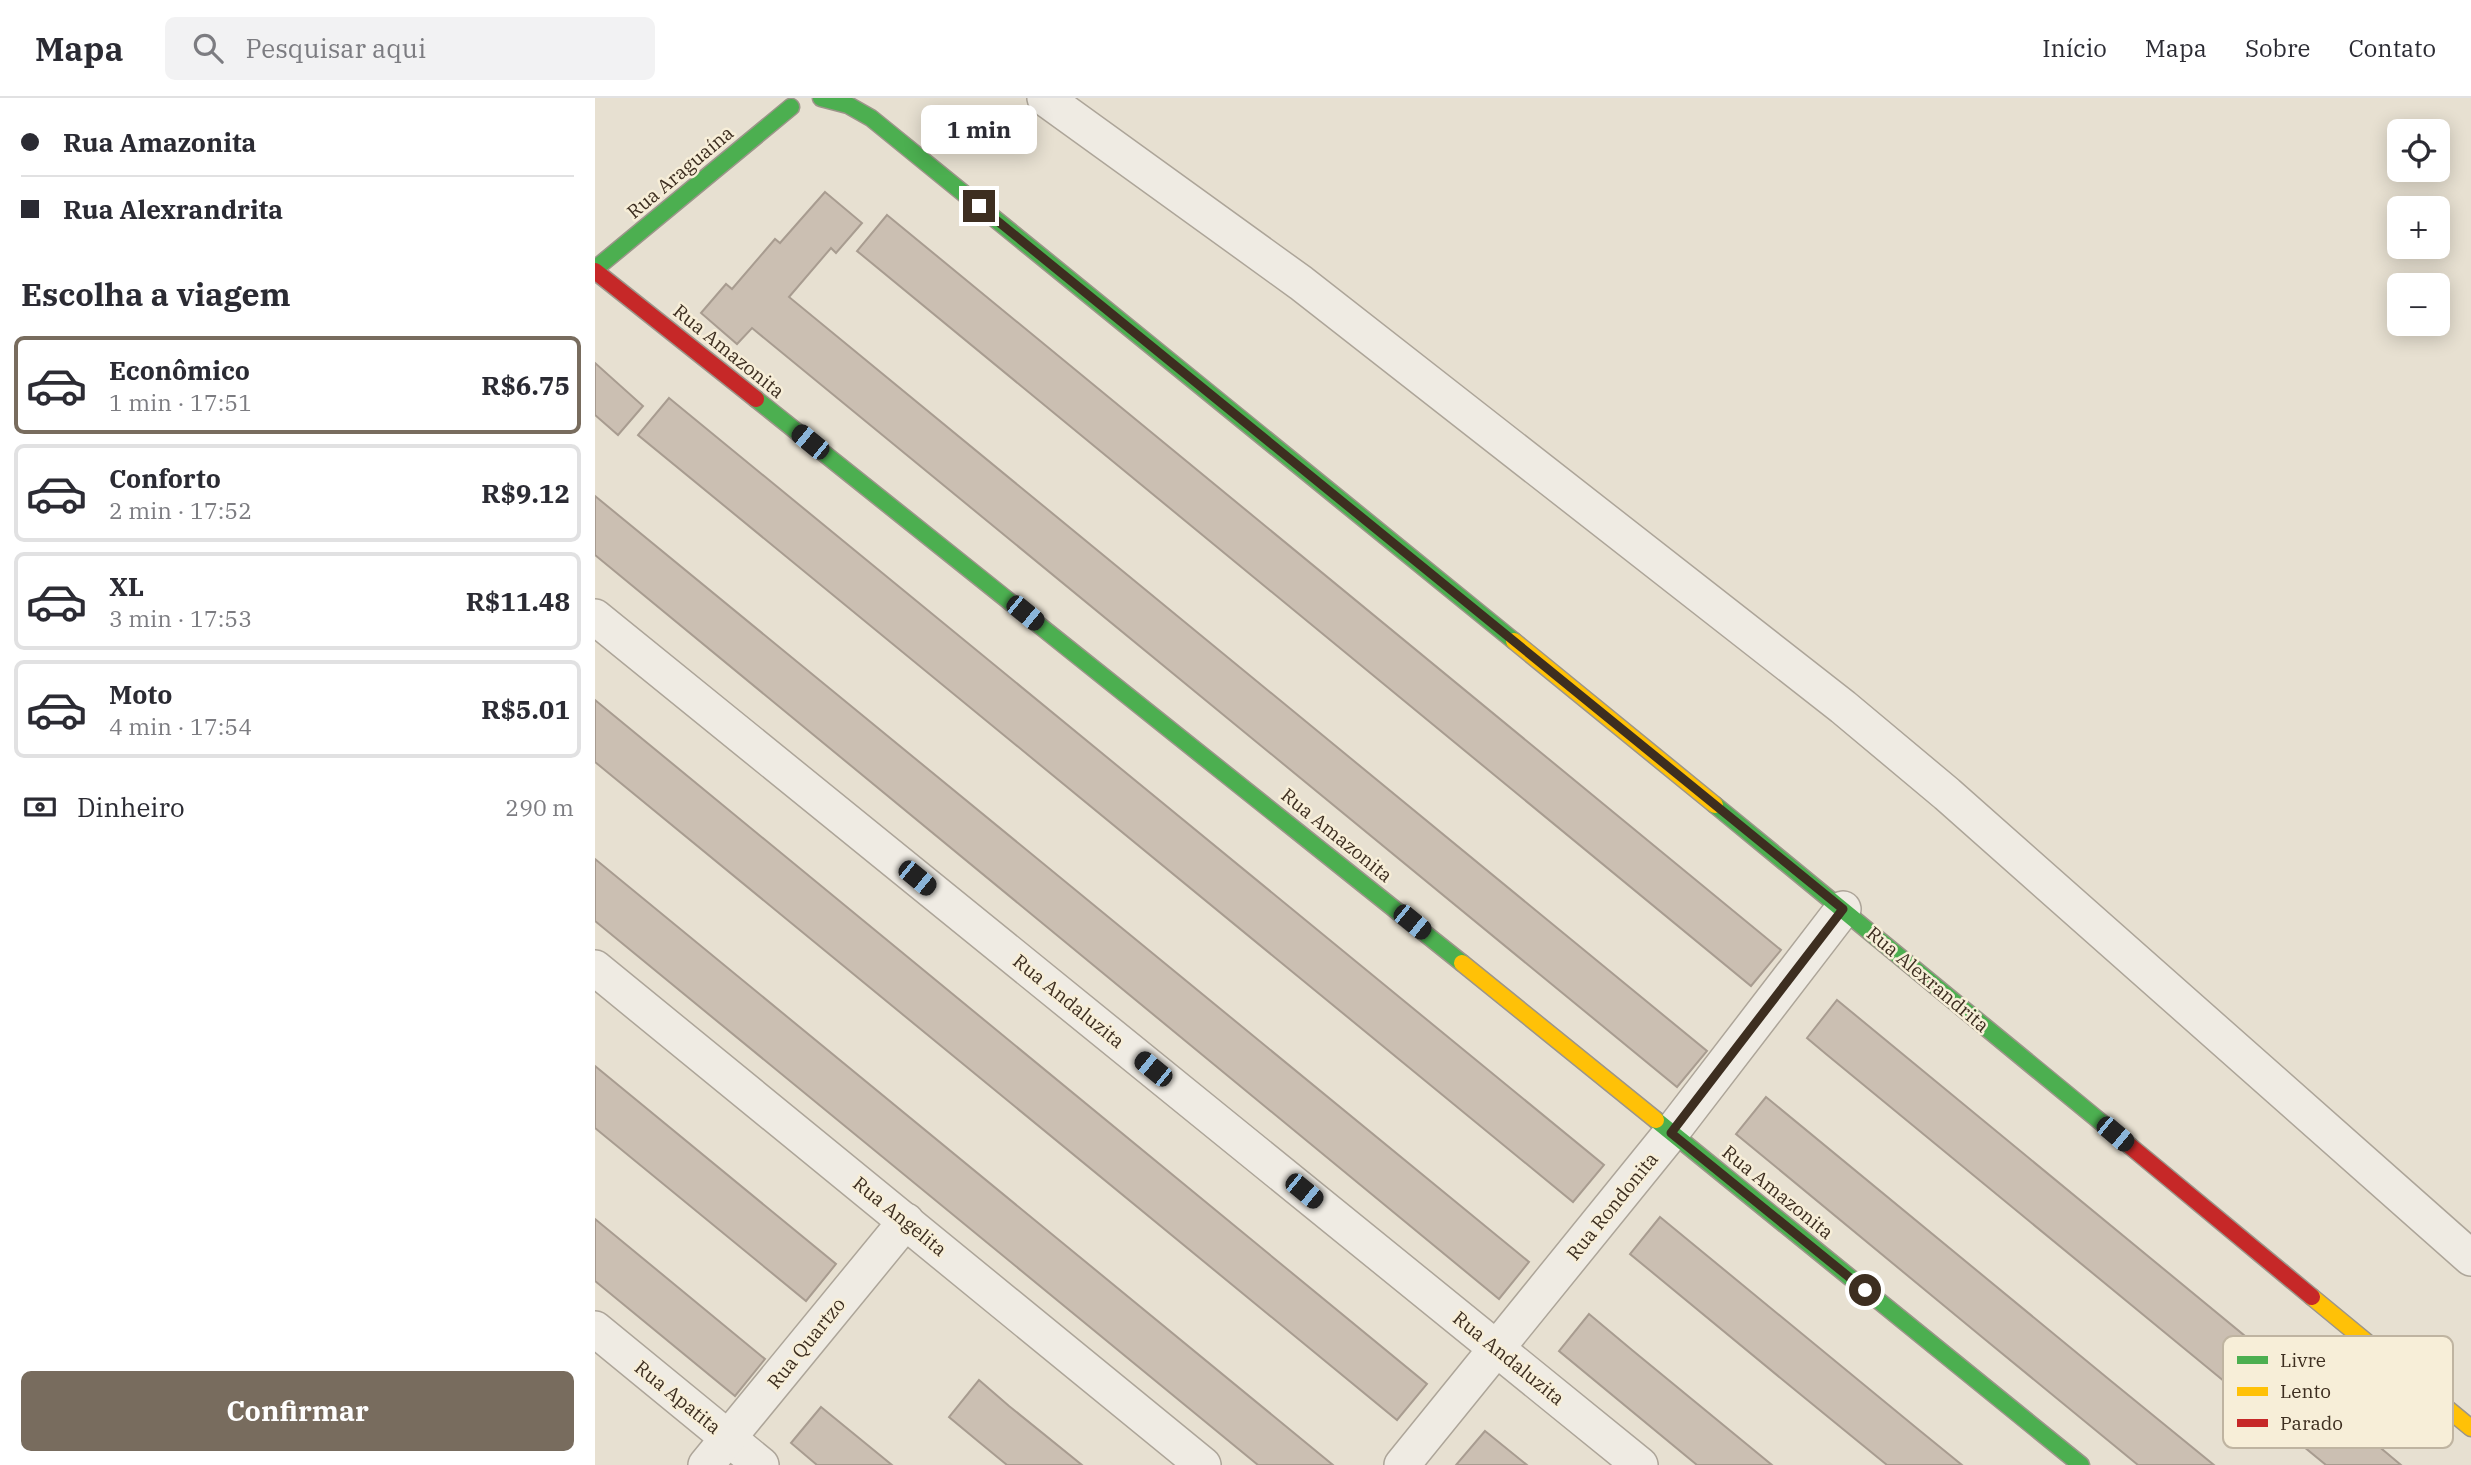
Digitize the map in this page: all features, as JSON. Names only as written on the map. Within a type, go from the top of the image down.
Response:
[{"type":"street","points":[[1045,98],[1301,284],[1843,707],[1947,794],[2471,1258]]},
{"type":"street","name":"Rua Alexrandrita","points":[[809,101],[833,99],[851,105],[871,118],[1843,909],[2360,1336]]},
{"type":"street","name":"Rua Araguaína","points":[[595,270],[809,101]]},
{"type":"street","name":"Rua Amazonita","points":[[595,270],[1369,887],[2081,1465]]},
{"type":"street","name":"Rua Andaluzita","points":[[595,617],[1640,1465]]},
{"type":"street","name":"Rua Rondonita","points":[[1402,1465],[1671,1133],[1843,909]]},
{"type":"street","name":"Rua Angelita","points":[[595,968],[1203,1465]]},
{"type":"street","name":"Rua Quartzo","points":[[706,1465],[906,1222]]},
{"type":"street","name":"Rua Apatita","points":[[595,1329],[761,1465]]},
{"type":"street","name":"Rua Alexrandrita","points":[[2453,1413],[2471,1428]]},
{"type":"building","points":[[825,192],[862,223],[836,253],[831,248],[789,297],[1707,1051],[1677,1087],[752,328],[737,344],[701,313],[726,284],[732,289],[775,239],[780,243]]},
{"type":"building","points":[[887,215],[1781,950],[1751,986],[857,251]]},
{"type":"building","points":[[595,363],[643,406],[618,435],[595,415]]},
{"type":"building","points":[[669,398],[1604,1165],[1573,1202],[638,435]]},
{"type":"building","points":[[595,496],[1529,1262],[1499,1299],[595,555]]},
{"type":"building","points":[[595,700],[1427,1384],[1397,1420],[595,762]]},
{"type":"building","points":[[595,859],[1333,1465],[1258,1465],[595,921]]},
{"type":"building","points":[[1837,1000],[2245,1336],[2223,1336],[2223,1380],[1826,1054],[1807,1038]]},
{"type":"building","points":[[595,1066],[836,1264],[806,1301],[595,1128]]},
{"type":"building","points":[[1766,1097],[2214,1465],[2138,1465],[1982,1337],[1736,1134]]},
{"type":"building","points":[[1660,1217],[1962,1465],[1887,1465],[1789,1385],[1630,1254]]},
{"type":"building","points":[[595,1219],[765,1359],[735,1396],[595,1281]]},
{"type":"building","points":[[1589,1314],[1772,1465],[1697,1465],[1559,1351]]},
{"type":"building","points":[[979,1380],[1082,1465],[1007,1465],[979,1442],[949,1417]]},
{"type":"building","points":[[821,1407],[892,1465],[817,1465],[791,1443]]},
{"type":"building","points":[[1485,1431],[1527,1465],[1456,1465]]},
{"type":"building","points":[[2305,1448],[2380,1448],[2401,1465],[2326,1465]]},
{"type":"traffic: fast","points":[[821,98],[848,105],[871,118],[1514,641]]},
{"type":"traffic: fast","points":[[595,269],[791,107]]},
{"type":"traffic: fast","points":[[756,399],[1462,963]]},
{"type":"traffic: fast","points":[[1715,805],[2130,1146]]},
{"type":"traffic: fast","points":[[1656,1120],[2081,1465]]},
{"type":"traffic: slow","points":[[1514,641],[1715,805]]},
{"type":"traffic: slow","points":[[1462,963],[1656,1120]]},
{"type":"traffic: slow","points":[[2312,1297],[2359,1336]]},
{"type":"traffic: slow","points":[[2453,1413],[2471,1428]]},
{"type":"traffic: jam","points":[[595,271],[756,399]]},
{"type":"traffic: jam","points":[[2130,1146],[2312,1297]]},
{"type":"route","points":[[979,206],[1843,909],[1671,1133],[1865,1290]]}]
